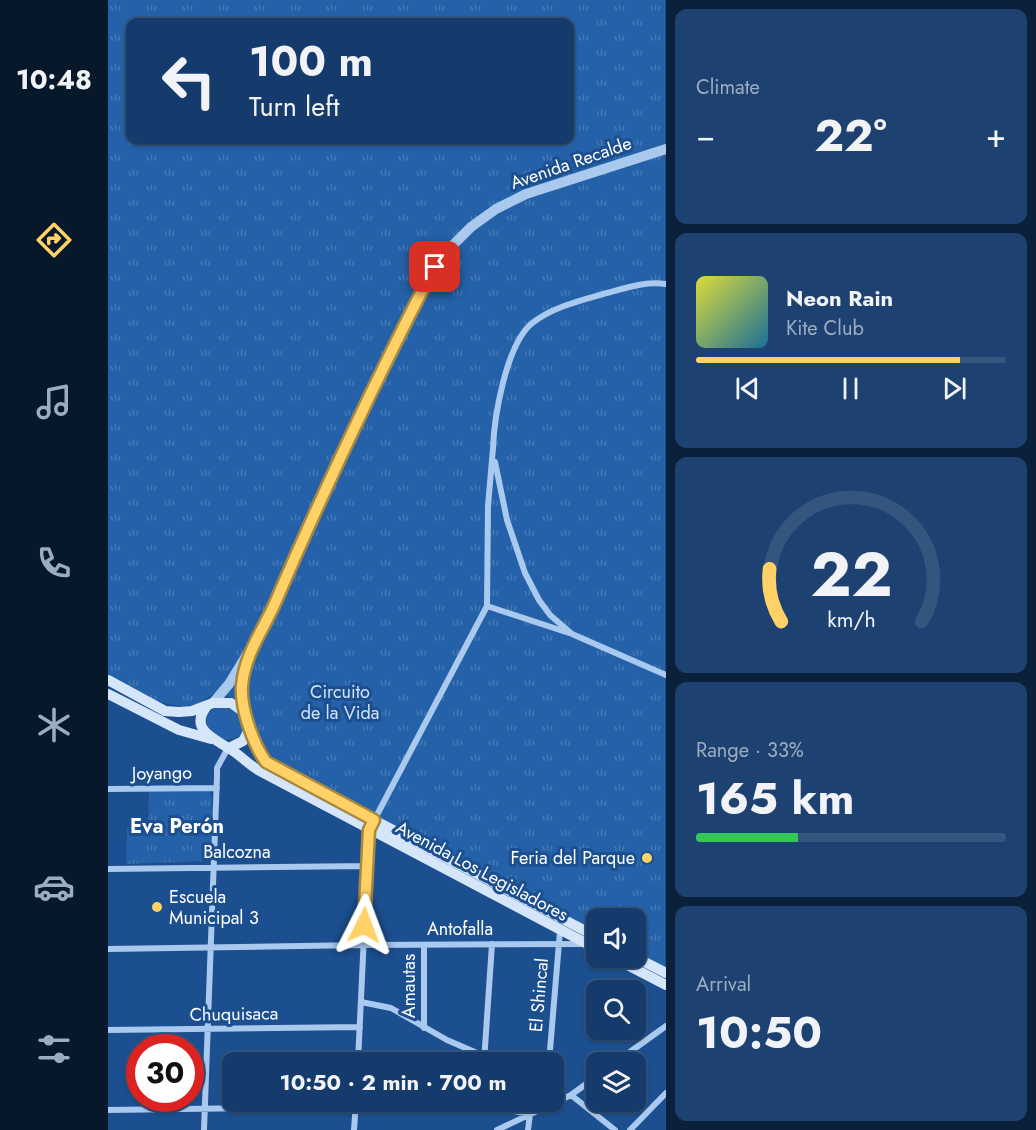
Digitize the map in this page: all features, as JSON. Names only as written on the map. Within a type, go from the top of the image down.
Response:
[{"type":"main road","points":[[108,680],[165,711],[186,712],[210,705],[231,703],[245,713],[250,725],[246,738],[229,748],[211,739],[179,730],[108,694]]},
{"type":"main road","points":[[210,705],[201,716],[201,724],[211,739]]},
{"type":"main road","name":"Avenida Los Legisladores","points":[[250,725],[261,756],[271,766],[560,931],[586,942]]},
{"type":"main road","name":"Avenida Los Legisladores","points":[[229,748],[258,770],[586,932]]},
{"type":"main road","points":[[646,963],[666,973]]},
{"type":"main road","points":[[633,968],[666,985]]},
{"type":"street","name":"Avenida Recalde","points":[[210,705],[223,692],[250,652],[272,611],[309,523],[402,330],[430,276],[450,248],[471,227],[526,194],[666,148]]},
{"type":"street","points":[[359,1052],[371,825],[487,606],[488,506],[496,414],[503,383],[521,335],[530,325],[545,315],[598,296],[651,283],[666,284]]},
{"type":"street","points":[[493,448],[495,468],[507,520],[525,573],[550,615],[572,634]]},
{"type":"street","points":[[487,606],[572,634],[666,675]]},
{"type":"street","name":"Avenida Recalde","points":[[245,713],[242,683],[250,652]]},
{"type":"street","points":[[204,1130],[218,768],[229,748]]},
{"type":"street","name":"Joyango","points":[[108,789],[217,788]]},
{"type":"street","name":"Balcozna","points":[[108,868],[367,866]]},
{"type":"street","name":"El Shincal","points":[[550,1052],[560,931]]},
{"type":"street","points":[[484,1052],[492,944]]},
{"type":"street","name":"Antofalla","points":[[108,949],[492,944],[586,946]]},
{"type":"street","name":"Amautas","points":[[424,945],[424,1028]]},
{"type":"street","points":[[361,1002],[391,1008],[470,1052]]},
{"type":"street","points":[[630,1052],[665,1026]]},
{"type":"street","name":"Chuquisaca","points":[[108,1030],[360,1027]]},
{"type":"street","points":[[564,1097],[586,1084]]},
{"type":"street","points":[[571,1095],[615,1130]]},
{"type":"street","points":[[630,1130],[665,1095]]},
{"type":"street","points":[[108,1110],[222,1108]]},
{"type":"street","points":[[354,1130],[355,1112]]},
{"type":"street","points":[[521,1112],[530,1114]]},
{"type":"street","points":[[497,1130],[533,1112]]},
{"type":"street","points":[[528,1130],[530,1114]]},
{"type":"green space","name":"Circuito de la Vida","points":[[108,0],[665,0],[665,968],[646,958],[646,908],[586,908],[586,926],[278,764],[261,736],[250,706],[217,691],[197,704],[185,706],[162,702],[108,675]]},
{"type":"green space","points":[[225,707],[237,713],[243,724],[242,733],[233,739],[216,736],[209,730],[206,722],[207,715],[213,710]]},
{"type":"green space","points":[[205,790],[210,792],[212,798],[211,854],[208,861],[126,864],[127,827],[148,827],[149,791]]},
{"type":"place","name":"Feria del Parque","points":[[647,858]]},
{"type":"place","name":"Escuela Municipal 3","points":[[157,907]]},
{"type":"district","name":"Eva Perón","points":[[177,826]]},
{"type":"route","points":[[364,925],[369,830],[374,820],[266,762],[261,756],[245,713],[242,683],[250,652],[272,611],[309,523],[420,293],[435,267]]}]
